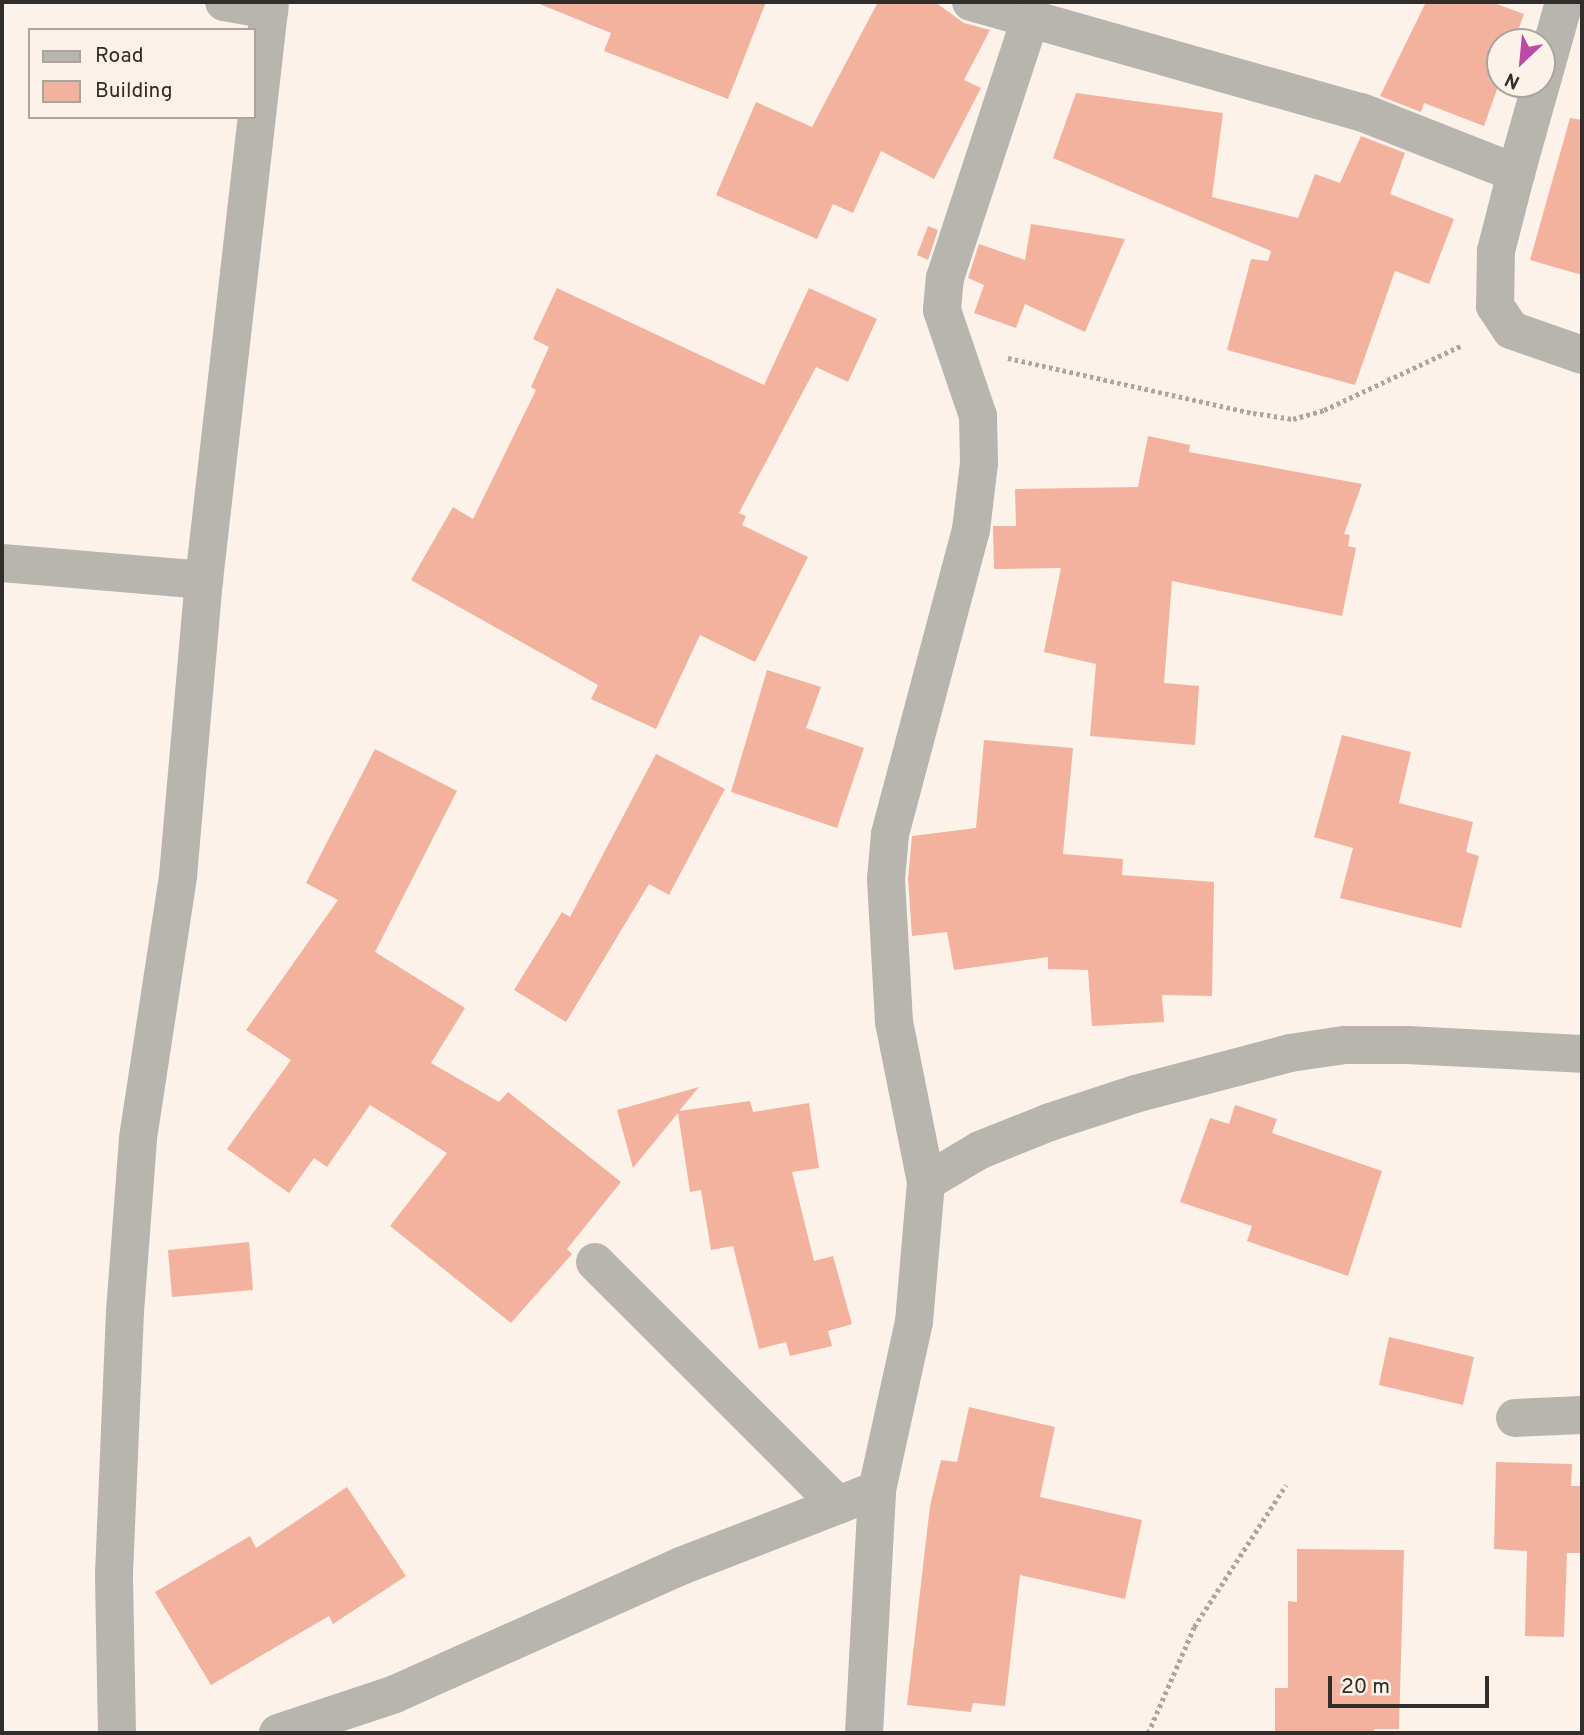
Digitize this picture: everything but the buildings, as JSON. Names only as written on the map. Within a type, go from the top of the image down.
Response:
[{"type":"street","points":[[117,1733],[114,1574],[129,1258],[138,1138],[178,876],[204,580],[270,6],[224,2]]},
{"type":"street","points":[[971,2],[1029,22],[1361,112],[1516,173]]},
{"type":"street","points":[[1556,31],[1564,2]]},
{"type":"street","points":[[864,1733],[877,1490],[914,1322],[926,1182],[894,1022],[886,879],[890,834],[948,628],[971,530],[977,477],[978,416],[949,340],[943,310],[945,278],[1029,22]]},
{"type":"street","points":[[1538,98],[1496,251],[1495,306],[1511,330],[1582,355]]},
{"type":"street","points":[[2,563],[204,580]]},
{"type":"street","points":[[926,1182],[980,1150],[1050,1122],[1135,1094],[1290,1053],[1345,1045],[1408,1045],[1582,1054]]},
{"type":"street","points":[[595,1262],[838,1505]]},
{"type":"street","points":[[1515,1419],[1582,1415]]},
{"type":"street","points":[[278,1733],[395,1694],[681,1566],[877,1490]]},
{"type":"path","points":[[949,340],[1045,369],[1293,419],[1324,410],[1452,349],[1511,330]]},
{"type":"path","points":[[1148,1733],[1194,1627],[1286,1485]]}]
